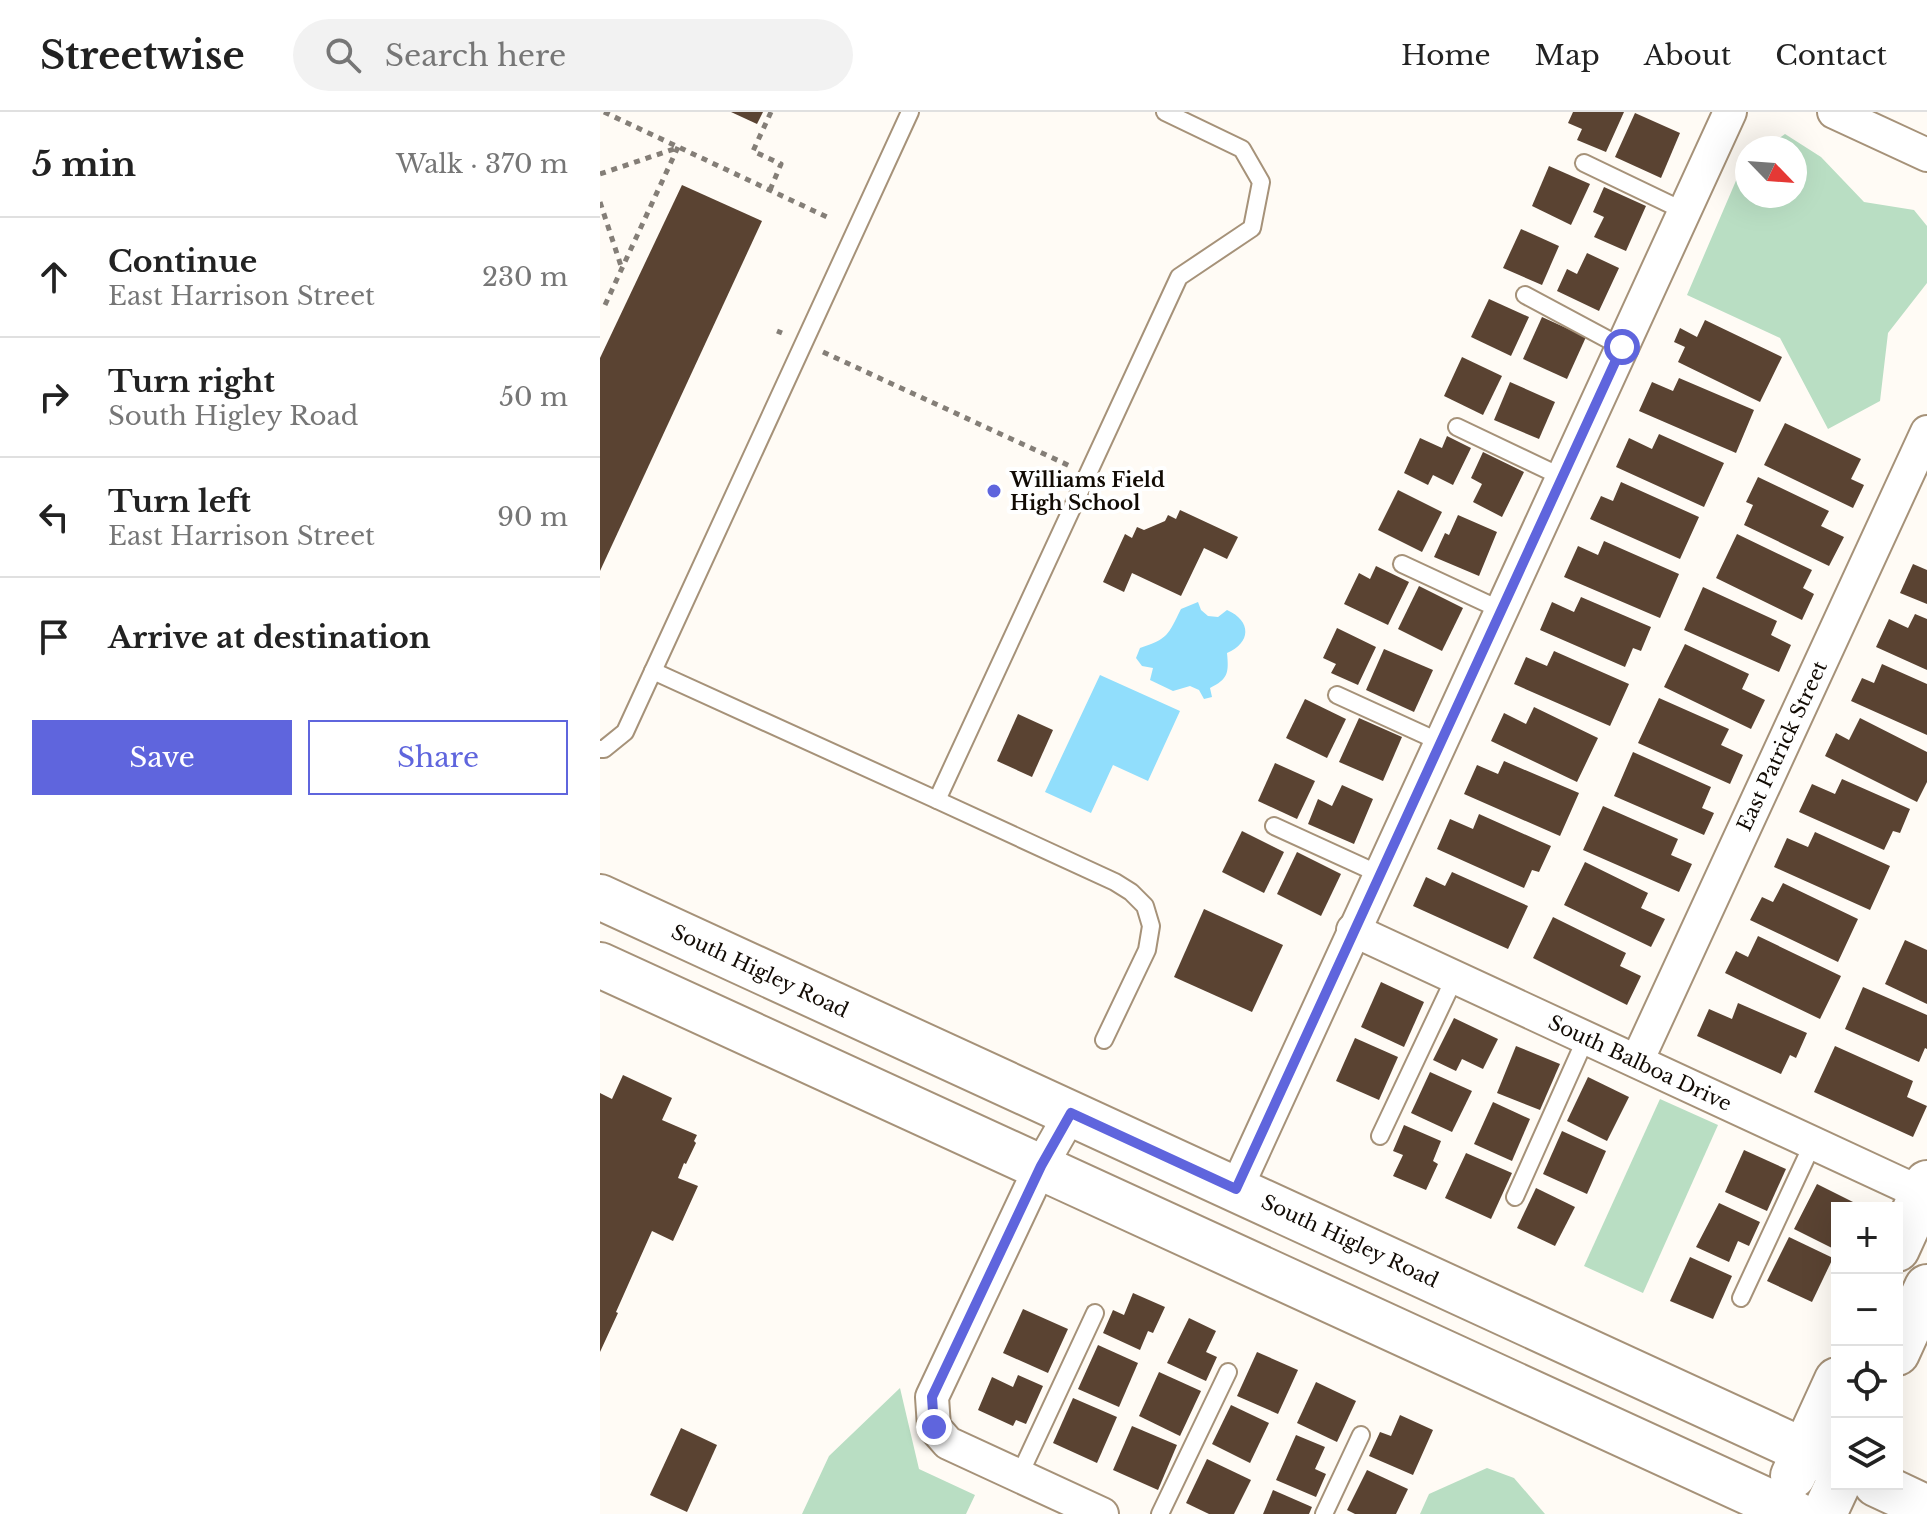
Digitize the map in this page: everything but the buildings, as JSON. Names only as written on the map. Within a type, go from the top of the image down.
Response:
[{"type":"main road","name":"South Higley Road","points":[[600,897],[1821,1459]]},
{"type":"main road","points":[[600,965],[1783,1511],[1821,1459],[1831,1410]]},
{"type":"main road","points":[[1903,1237],[1925,1191]]},
{"type":"main road","points":[[1900,1346],[1927,1287]]},
{"type":"main road","points":[[1824,1514],[1835,1490]]},
{"type":"main road","points":[[1889,1490],[1927,1508]]},
{"type":"street","points":[[1236,1189],[1730,112]]},
{"type":"street","points":[[1834,112],[1927,155]]},
{"type":"street","name":"East Patrick Street","points":[[1637,1061],[1927,432]]},
{"type":"street","name":"South Balboa Drive","points":[[1353,930],[1813,1143],[1925,1191]]},
{"type":"street","points":[[1071,1113],[1041,1166],[932,1397],[934,1427],[948,1443],[1099,1513]]},
{"type":"lane","points":[[600,749],[625,732],[910,112]]},
{"type":"lane","points":[[937,800],[1179,277],[1252,228],[1261,182],[1242,149],[1165,112]]},
{"type":"lane","points":[[1584,163],[1684,211]]},
{"type":"lane","points":[[1525,295],[1622,347]]},
{"type":"lane","points":[[1457,427],[1562,477]]},
{"type":"lane","points":[[1402,564],[1501,610]]},
{"type":"lane","points":[[653,671],[1131,892],[1145,906],[1151,926],[1147,950],[1104,1040]]},
{"type":"lane","points":[[1337,695],[1440,742]]},
{"type":"lane","points":[[1274,826],[1379,874]]},
{"type":"lane","points":[[1380,1136],[1455,977]]},
{"type":"lane","points":[[1515,1197],[1586,1038]]},
{"type":"lane","points":[[1741,1298],[1813,1143]]},
{"type":"lane","points":[[1019,1476],[1095,1313]]},
{"type":"lane","points":[[1160,1514],[1228,1372]]},
{"type":"lane","points":[[1324,1514],[1361,1435]]},
{"type":"path","points":[[604,112],[829,218]]},
{"type":"path","points":[[769,190],[781,164],[753,151],[771,112]]},
{"type":"path","points":[[600,174],[678,147]]},
{"type":"path","points":[[605,305],[678,147]]},
{"type":"path","points":[[600,202],[622,270]]},
{"type":"path","points":[[823,352],[1074,468]]},
{"type":"green space","points":[[1807,148],[1821,157],[1864,202],[1914,210],[1927,226],[1927,283],[1888,333],[1880,401],[1828,429],[1780,338],[1687,295],[1735,183],[1735,208],[1807,208]]},
{"type":"green space","points":[[1660,1099],[1718,1125],[1643,1293],[1584,1266]]},
{"type":"green space","points":[[900,1388],[919,1469],[975,1495],[966,1514],[802,1514],[829,1456]]},
{"type":"green space","points":[[1487,1468],[1514,1478],[1545,1514],[1420,1514],[1429,1494]]},
{"type":"water","points":[[1198,602],[1208,616],[1218,617],[1227,610],[1235,615],[1241,620],[1245,632],[1241,644],[1227,653],[1224,678],[1210,688],[1212,697],[1204,699],[1199,690],[1190,686],[1173,691],[1150,680],[1153,668],[1142,666],[1136,658],[1140,648],[1166,635],[1181,609]]},
{"type":"water","points":[[1100,675],[1180,711],[1148,781],[1113,765],[1091,813],[1045,792]]},
{"type":"place","name":"Williams Field High School","points":[[994,491]]},
{"type":"route","points":[[934,1427],[932,1397],[1041,1166],[1071,1113],[1236,1189],[1622,347]]}]
